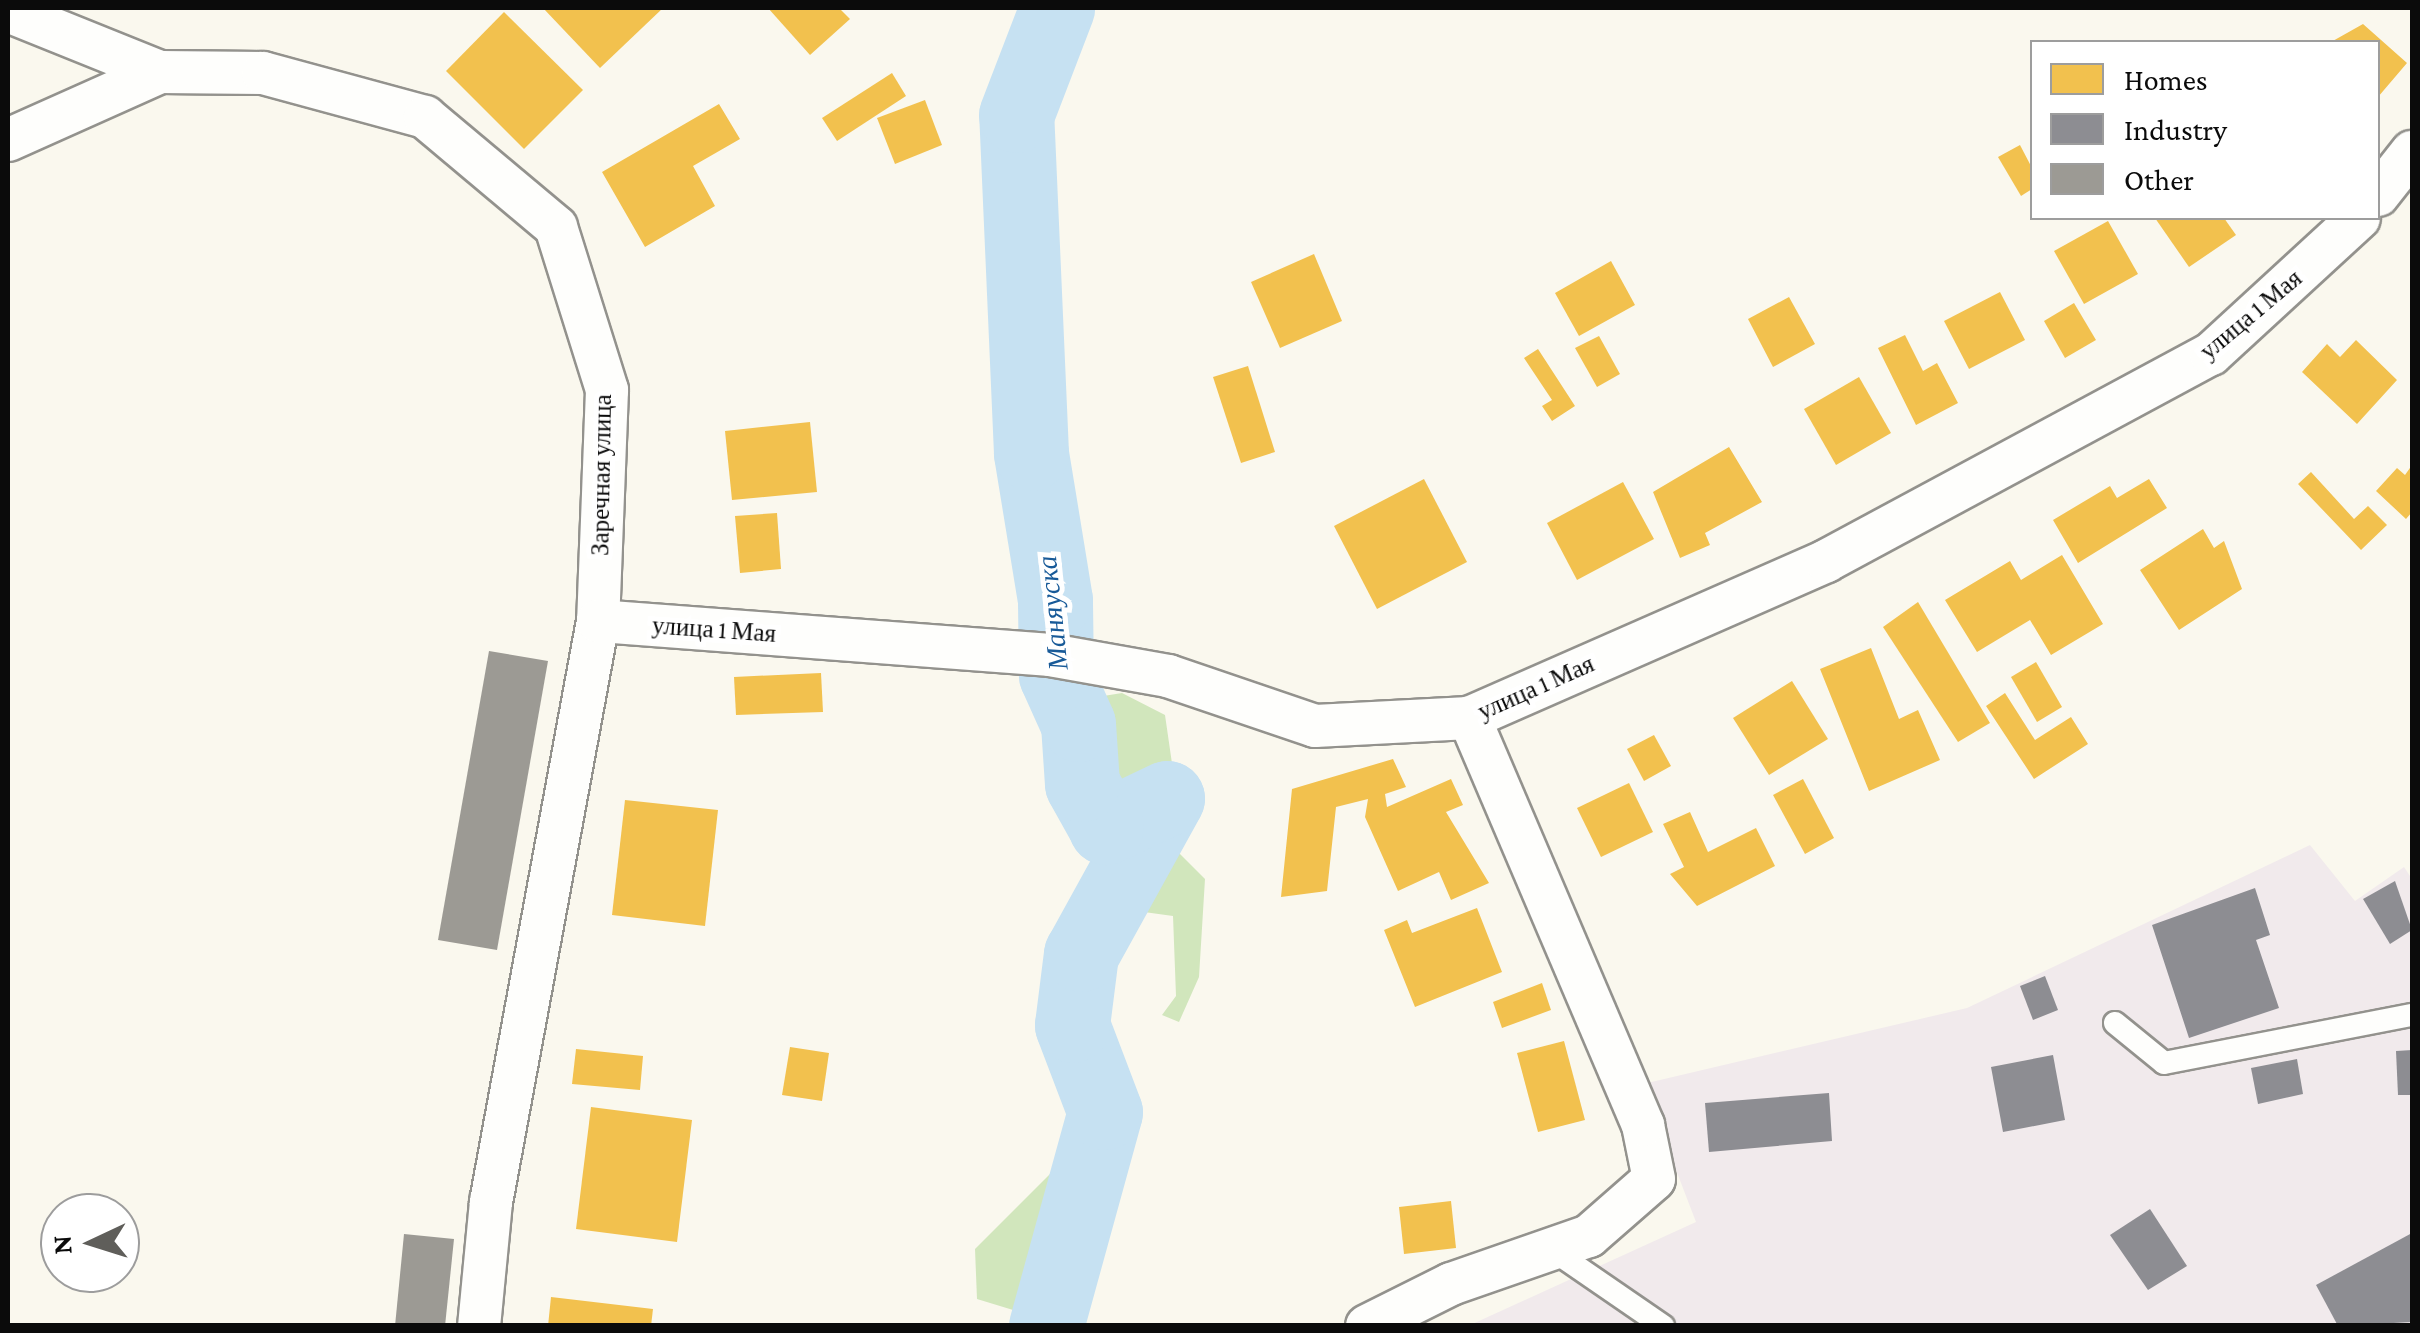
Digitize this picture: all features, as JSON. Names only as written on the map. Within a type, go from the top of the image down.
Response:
[{"type":"street","name":"Заречная улица","points":[[8,11],[160,72],[263,74],[425,117],[556,226],[606,390],[598,622],[491,1202],[480,1326]]},
{"type":"street","points":[[8,140],[160,72]]},
{"type":"street","points":[[2380,192],[2412,152]]},
{"type":"street","name":"улица 1 Мая","points":[[598,622],[1050,655],[1168,676],[1314,726],[1469,718],[1826,561],[2211,354],[2358,220]]},
{"type":"street","points":[[1367,1326],[1589,1236],[1645,1196],[1654,1161],[1469,718]]},
{"type":"lane","points":[[2115,1023],[2164,1063],[2412,1015]]},
{"type":"lane","points":[[1551,1249],[1663,1326]]},
{"type":"shaded area","points":[[2310,845],[2355,901],[2404,867],[2412,879],[2412,1325],[1468,1326],[1696,1222],[1643,1084],[1967,1008]]},
{"type":"green space","points":[[1122,693],[1165,715],[1176,791],[1171,845],[1205,879],[1199,977],[1179,1022],[1162,1015],[1176,996],[1173,916],[1144,912],[1111,950],[1151,835],[1141,804],[1120,829],[1098,798],[1091,698]]},
{"type":"green space","points":[[1052,1172],[1099,1194],[1098,1256],[1062,1325],[977,1299],[975,1249]]},
{"type":"building: Homes","points":[[543,8],[663,8],[600,68]]},
{"type":"building: Homes","points":[[768,8],[839,8],[850,19],[810,55]]},
{"type":"building: Homes","points":[[504,12],[583,90],[524,149],[446,71]]},
{"type":"building: Homes","points":[[2363,24],[2407,63],[2380,95],[2380,40],[2335,40]]},
{"type":"building: Homes","points":[[892,73],[906,96],[837,141],[822,118]]},
{"type":"building: Homes","points":[[925,100],[942,145],[895,164],[877,118]]},
{"type":"building: Homes","points":[[719,104],[740,139],[693,166],[715,206],[645,247],[602,172]]},
{"type":"building: Homes","points":[[2020,145],[2030,164],[2030,190],[2021,196],[1998,157]]},
{"type":"building: Homes","points":[[2156,220],[2225,220],[2236,235],[2189,267]]},
{"type":"building: Homes","points":[[2108,221],[2138,274],[2084,304],[2054,251]]},
{"type":"building: Homes","points":[[1314,254],[1342,321],[1280,348],[1251,282]]},
{"type":"building: Homes","points":[[1611,261],[1635,305],[1579,336],[1555,293]]},
{"type":"building: Homes","points":[[2000,292],[2025,340],[1969,369],[1944,321]]},
{"type":"building: Homes","points":[[1789,297],[1815,344],[1773,367],[1748,319]]},
{"type":"building: Homes","points":[[2074,303],[2096,340],[2065,358],[2044,321]]},
{"type":"building: Homes","points":[[1905,335],[1923,371],[1937,363],[1958,403],[1916,425],[1878,348]]},
{"type":"building: Homes","points":[[1599,336],[1620,374],[1597,387],[1575,348]]},
{"type":"building: Homes","points":[[2356,340],[2397,380],[2357,424],[2302,372],[2327,344],[2340,357]]},
{"type":"building: Homes","points":[[1538,349],[1575,406],[1552,421],[1542,406],[1552,400],[1524,358]]},
{"type":"building: Homes","points":[[1248,366],[1275,452],[1241,463],[1213,377]]},
{"type":"building: Homes","points":[[1859,377],[1891,433],[1836,465],[1804,409]]},
{"type":"building: Homes","points":[[810,422],[817,492],[732,500],[725,431]]},
{"type":"building: Homes","points":[[1729,447],[1762,502],[1705,533],[1710,545],[1680,558],[1653,492]]},
{"type":"building: Homes","points":[[2412,465],[2412,512],[2406,519],[2376,491],[2397,468],[2405,475]]},
{"type":"building: Homes","points":[[2311,472],[2354,519],[2368,506],[2387,525],[2361,550],[2298,484]]},
{"type":"building: Homes","points":[[1424,479],[1467,562],[1377,609],[1334,526]]},
{"type":"building: Homes","points":[[2149,479],[2167,508],[2078,563],[2053,520],[2110,486],[2117,498]]},
{"type":"building: Homes","points":[[1623,482],[1654,539],[1577,580],[1547,523]]},
{"type":"building: Homes","points":[[777,513],[781,569],[740,573],[735,516]]},
{"type":"building: Homes","points":[[2203,529],[2214,548],[2224,541],[2242,589],[2179,630],[2140,570]]},
{"type":"building: Homes","points":[[2062,555],[2103,624],[2051,655],[2030,620],[1977,652],[1945,600],[2010,561],[2021,580]]},
{"type":"building: Homes","points":[[1918,602],[1990,723],[1958,742],[1883,627]]},
{"type":"building: Homes","points":[[1871,648],[1899,719],[1918,710],[1940,760],[1869,791],[1820,669]]},
{"type":"building: Homes","points":[[2036,662],[2062,707],[2037,722],[2011,677]]},
{"type":"building: Homes","points":[[821,673],[823,712],[736,715],[734,677]]},
{"type":"building: Homes","points":[[1792,681],[1828,739],[1769,775],[1733,718]]},
{"type":"building: Homes","points":[[2005,693],[2035,740],[2071,717],[2088,744],[2034,779],[1986,706]]},
{"type":"building: Homes","points":[[1654,735],[1671,766],[1644,781],[1627,749]]},
{"type":"building: Homes","points":[[1393,759],[1406,787],[1385,794],[1387,807],[1451,779],[1463,805],[1446,812],[1489,883],[1451,900],[1439,872],[1398,891],[1365,817],[1368,799],[1336,807],[1327,891],[1281,897],[1292,789]]},
{"type":"building: Homes","points":[[1803,779],[1834,838],[1805,854],[1773,795]]},
{"type":"building: Homes","points":[[1629,783],[1653,832],[1601,857],[1577,808]]},
{"type":"building: Homes","points":[[625,800],[718,810],[705,926],[612,915]]},
{"type":"building: Homes","points":[[1690,812],[1708,852],[1756,828],[1775,866],[1697,906],[1670,874],[1684,867],[1663,824]]},
{"type":"building: Homes","points":[[1477,908],[1502,972],[1415,1007],[1384,930],[1407,920],[1412,933]]},
{"type":"building: Homes","points":[[1542,983],[1551,1010],[1502,1028],[1493,1002]]},
{"type":"building: Homes","points":[[1564,1041],[1585,1120],[1538,1132],[1517,1053]]},
{"type":"building: Homes","points":[[790,1047],[829,1053],[822,1101],[782,1095]]},
{"type":"building: Homes","points":[[576,1049],[643,1056],[640,1090],[572,1084]]},
{"type":"building: Homes","points":[[591,1107],[692,1120],[677,1242],[576,1229]]},
{"type":"building: Homes","points":[[1451,1201],[1456,1248],[1404,1254],[1399,1207]]},
{"type":"building: Homes","points":[[551,1297],[653,1309],[651,1326],[548,1326]]},
{"type":"building: Industry","points":[[2395,881],[2412,930],[2390,944],[2363,899]]},
{"type":"building: Industry","points":[[2255,888],[2270,935],[2256,940],[2279,1008],[2189,1038],[2152,925]]},
{"type":"building: Industry","points":[[2045,976],[2058,1010],[2033,1020],[2020,986]]},
{"type":"building: Industry","points":[[2412,1050],[2412,1095],[2398,1095],[2396,1051]]},
{"type":"building: Industry","points":[[2053,1055],[2065,1120],[2003,1132],[1991,1067]]},
{"type":"building: Industry","points":[[2297,1059],[2303,1094],[2258,1104],[2251,1068]]},
{"type":"building: Industry","points":[[1829,1093],[1832,1141],[1709,1152],[1705,1103]]},
{"type":"building: Industry","points":[[2150,1209],[2187,1266],[2148,1290],[2110,1235]]},
{"type":"building: Industry","points":[[2412,1233],[2412,1322],[2338,1326],[2316,1285]]},
{"type":"building: Other","points":[[489,651],[548,661],[497,950],[438,940]]},
{"type":"building: Other","points":[[404,1234],[454,1239],[445,1326],[395,1326]]},
{"type":"waterway","name":"Маняуска","points":[[1046,1326],[1105,1112],[1072,1025],[1081,954],[1167,798],[1106,827],[1082,784],[1078,724],[1056,675],[1055,600],[1031,453],[1016,115],[1057,8]]}]
